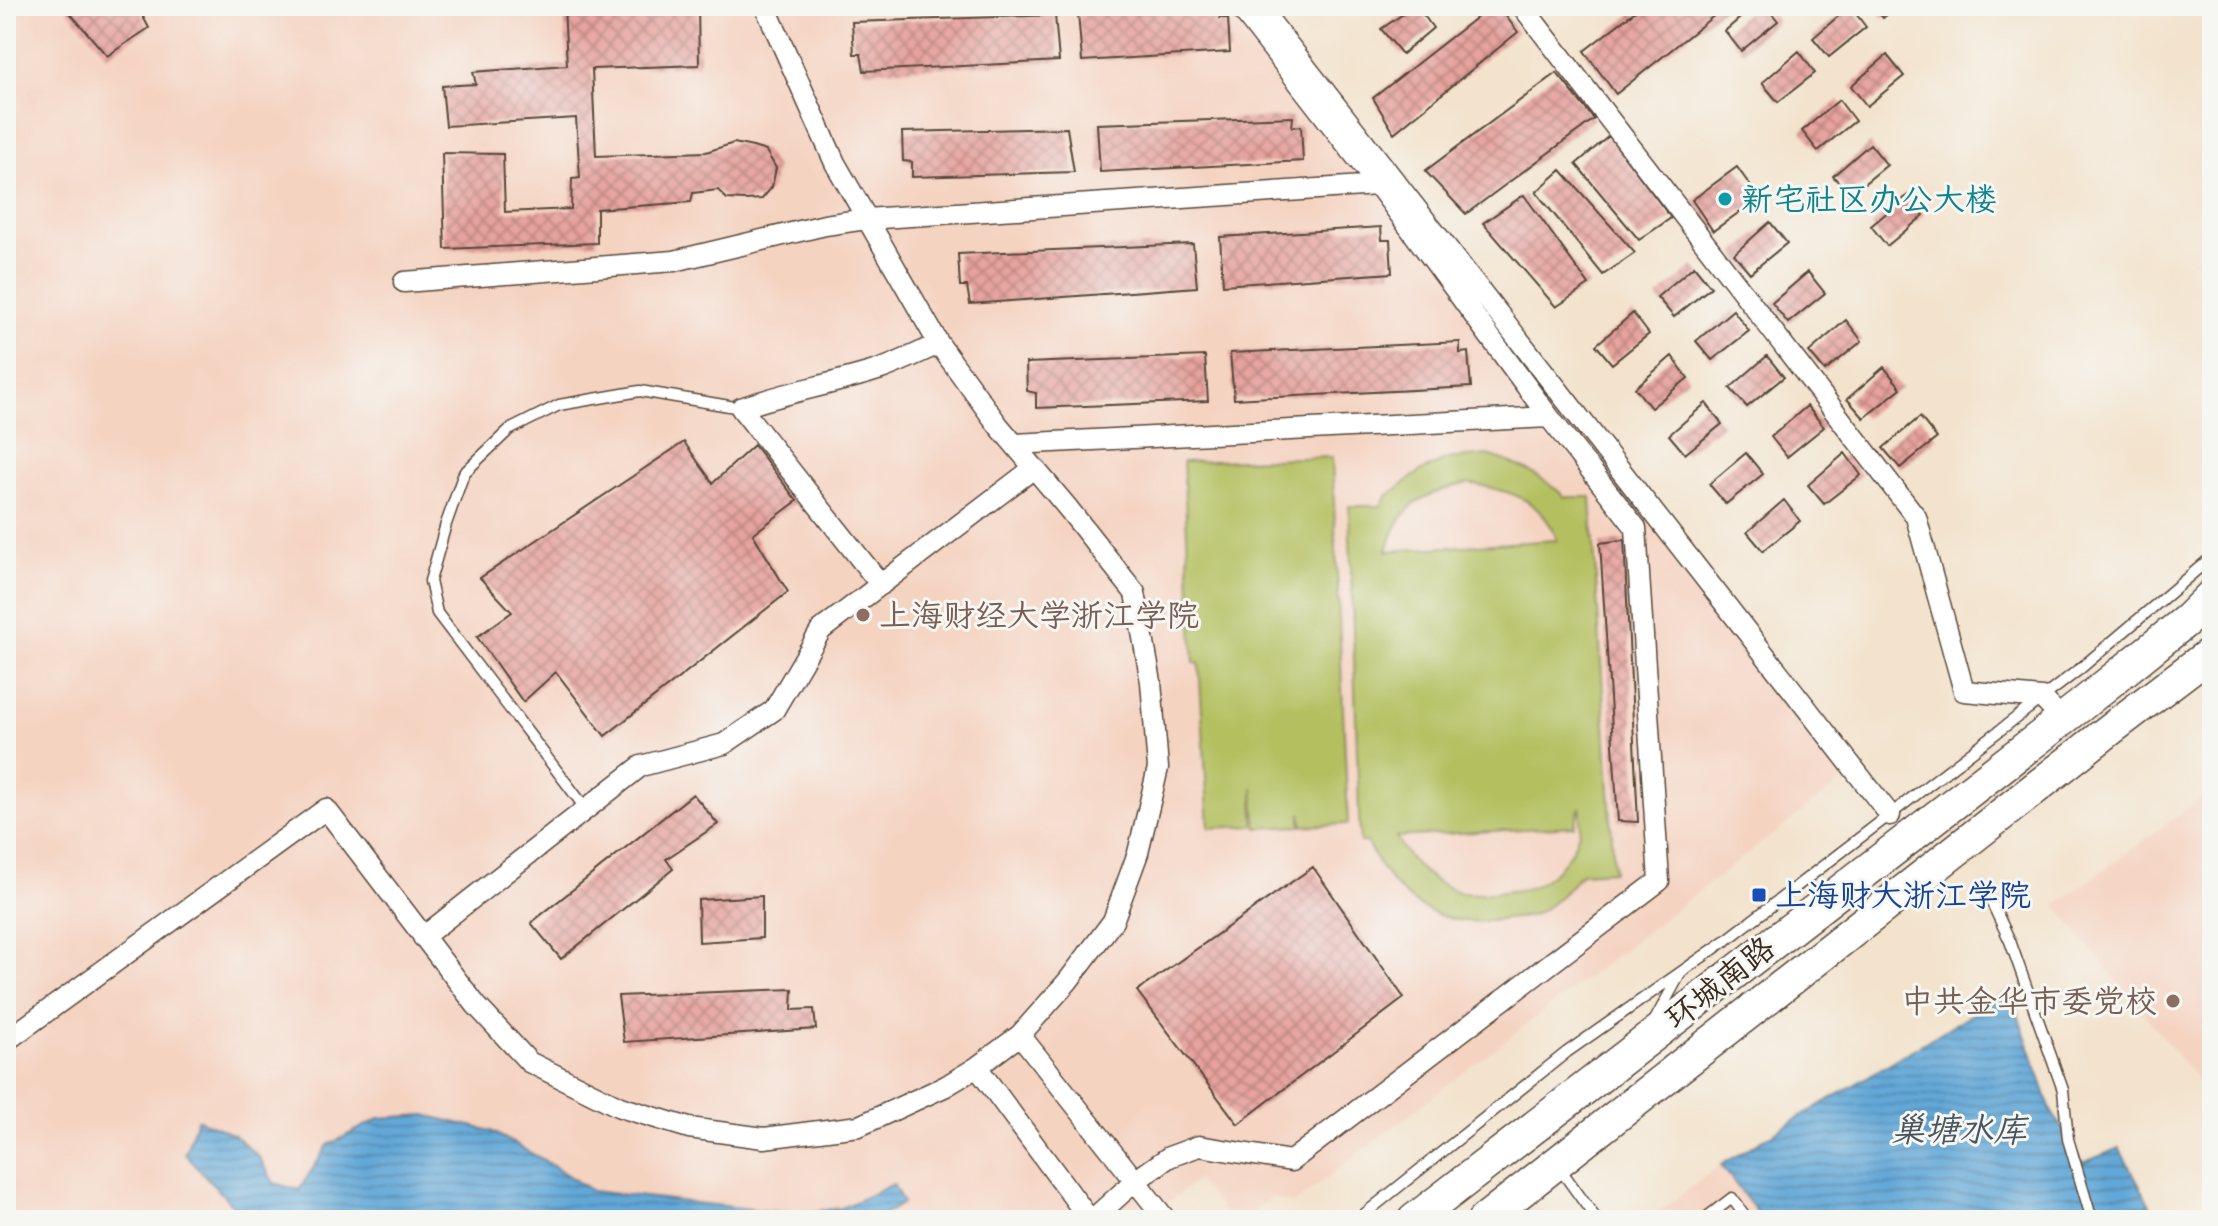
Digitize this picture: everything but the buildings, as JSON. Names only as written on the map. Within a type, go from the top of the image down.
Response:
[{"type":"main road","name":"环城南路","points":[[1484,1220],[1557,1163],[2058,733],[2212,595]]},
{"type":"main road","name":"环城南路","points":[[1414,1220],[1642,1044],[2058,733],[2212,652]]},
{"type":"street","points":[[6,1041],[326,809],[476,1005],[529,1062],[620,1107],[689,1128],[764,1138],[859,1126],[946,1086],[1020,1035],[1068,981],[1113,921],[1138,853],[1158,768],[1151,682],[1135,593],[1014,444],[939,344],[835,163],[765,6]]},
{"type":"street","points":[[977,1067],[1091,1220],[1135,1181],[1169,1157],[1199,1146],[1291,1161],[1659,881],[1636,528],[1239,6]]},
{"type":"street","points":[[1258,6],[1890,815]]},
{"type":"street","points":[[1522,6],[1916,517],[1964,691],[2058,733]]},
{"type":"street","points":[[404,282],[674,261],[825,225],[866,219],[1378,185]]},
{"type":"street","points":[[881,585],[741,408],[883,368],[939,344]]},
{"type":"street","points":[[1014,444],[1549,417]]},
{"type":"street","points":[[423,937],[641,766],[724,744],[774,710],[821,630],[1034,468]]},
{"type":"street","points":[[1020,1035],[1166,1220]]},
{"type":"lane","points":[[586,809],[437,613],[430,581],[464,473],[509,430],[559,405],[640,391],[741,408]]},
{"type":"lane","points":[[1357,1220],[1567,1052],[1728,939],[1890,815],[2058,733],[2081,668],[2212,557]]},
{"type":"lane","points":[[1992,903],[2010,941],[2063,1090],[2068,1139],[2092,1220]]},
{"type":"lane","points":[[1642,1044],[1681,973]]},
{"type":"lane","points":[[1557,1163],[1597,1220]]},
{"type":"lane","points":[[1703,1220],[1732,1198],[1748,1220]]},
{"type":"shaded area","name":"上海财经大学浙江学院","points":[[6,6],[1252,6],[1845,779],[1293,1204],[1271,1197],[1246,1220],[1231,1220],[1197,1180],[1147,1220],[6,1220]]},
{"type":"shaded area","name":"中共金华市委党校","points":[[2212,790],[2212,1098],[2056,905]]},
{"type":"shaded area","points":[[1721,1164],[1763,1220],[1649,1220]]},
{"type":"green space","points":[[1488,455],[1529,471],[1565,497],[1591,497],[1614,871],[1581,873],[1548,906],[1524,917],[1481,922],[1460,920],[1422,907],[1391,881],[1367,842],[1360,842],[1349,506],[1381,506],[1388,495],[1421,471],[1448,459]],"holes":[[[1468,483],[1510,493],[1533,505],[1551,526],[1557,540],[1387,551],[1406,511],[1426,497]],[[1580,807],[1576,841],[1564,861],[1548,878],[1515,891],[1470,894],[1449,888],[1422,871],[1396,837],[1574,826]]]},
{"type":"green space","points":[[1332,457],[1348,824],[1303,826],[1301,812],[1301,826],[1257,828],[1253,787],[1254,826],[1209,828],[1199,663],[1194,663],[1183,462]]},
{"type":"water","name":"巢塘水库","points":[[2010,991],[2051,1111],[2083,1163],[2119,1148],[2158,1220],[1763,1220],[1721,1165]]},
{"type":"water","points":[[425,1115],[491,1131],[592,1191],[793,1214],[842,1208],[893,1184],[903,1203],[875,1220],[246,1220],[185,1154],[197,1119],[233,1134],[259,1157],[274,1183],[299,1190],[328,1145],[380,1118]]},
{"type":"place","name":"新宅社区办公大楼","points":[[1725,199]]},
{"type":"place","name":"上海财经大学浙江学院","points":[[863,615]]},
{"type":"place","name":"上海财大浙江学院","points":[[1759,895]]},
{"type":"place","name":"中共金华市委党校","points":[[2173,1001]]}]
